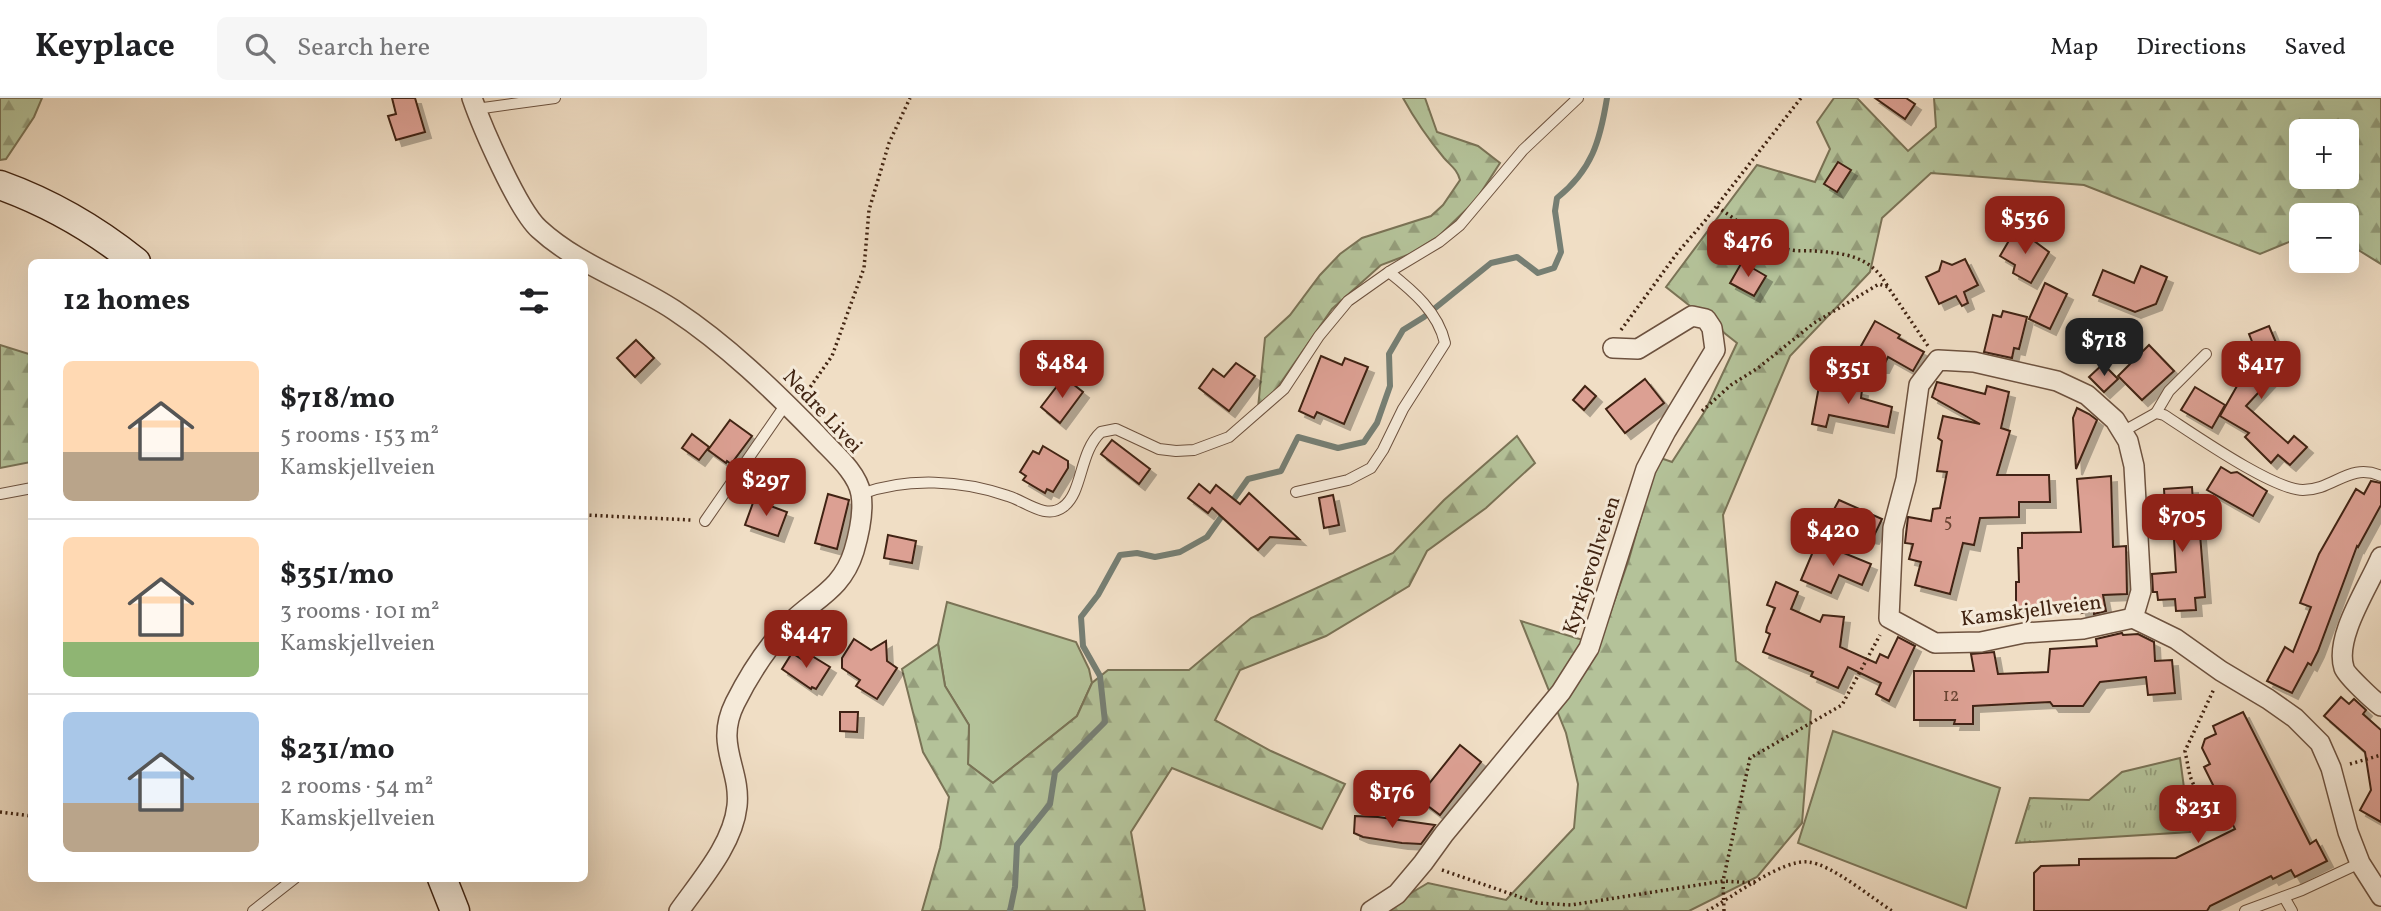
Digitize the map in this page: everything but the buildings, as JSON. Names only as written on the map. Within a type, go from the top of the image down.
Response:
[{"type":"main road","points":[[0,185],[44,203],[82,223],[132,259]]},
{"type":"main road","points":[[444,882],[456,911]]},
{"type":"street","name":"Nedre Livei","points":[[474,103],[510,184],[536,227],[582,259]]},
{"type":"street","name":"Nedre Livei","points":[[588,263],[674,310],[755,373],[847,469],[861,494]]},
{"type":"street","name":"Kyrkjevollveien","points":[[1371,911],[1397,894],[1423,863],[1561,692],[1589,648],[1646,469],[1666,430],[1715,350],[1712,328],[1706,319],[1692,316],[1638,349],[1613,348]]},
{"type":"street","points":[[1889,618],[1893,528],[1906,479],[1919,385],[1938,360]]},
{"type":"street","name":"Kamskjellveien","points":[[1938,360],[1974,362],[2057,381],[2087,396],[2115,420],[2128,441],[2134,466],[2141,590],[2133,618]]},
{"type":"street","points":[[679,911],[722,847],[736,813],[737,792],[726,743],[733,706],[778,636],[801,613],[838,584],[844,575],[857,537],[861,494]]},
{"type":"street","points":[[2381,557],[2348,628],[2342,652],[2343,667],[2348,677],[2381,706]]},
{"type":"street","name":"Kamskjellveien","points":[[1889,618],[1935,643],[1981,642],[2024,633],[2082,629],[2133,618],[2176,639],[2295,718],[2320,743],[2331,768],[2348,832],[2360,863],[2381,896]]},
{"type":"lane","points":[[474,103],[555,98]]},
{"type":"lane","points":[[861,494],[879,487],[912,482],[966,486],[1012,497],[1038,509],[1057,511],[1069,502],[1086,454],[1095,437],[1101,432],[1116,429],[1159,449],[1176,451],[1194,450],[1229,437],[1284,389],[1326,326],[1348,301],[1389,272],[1422,254],[1460,225],[1522,150],[1578,98]]},
{"type":"lane","points":[[1296,492],[1348,480],[1371,468],[1403,409],[1445,343],[1441,328],[1423,303],[1389,272]]},
{"type":"lane","points":[[2122,432],[2157,413],[2169,391],[2206,354]]},
{"type":"lane","points":[[705,521],[790,408]]},
{"type":"lane","points":[[2157,413],[2284,486],[2303,490],[2325,486],[2354,471],[2381,476]]},
{"type":"lane","points":[[0,494],[28,489]]},
{"type":"lane","points":[[2245,911],[2284,897],[2360,863]]},
{"type":"lane","points":[[253,911],[290,882]]},
{"type":"lane","points":[[2284,897],[2292,911]]},
{"type":"path","points":[[790,408],[832,356],[864,268],[869,210],[889,143],[910,98]]},
{"type":"path","points":[[1613,348],[1623,326],[1678,252],[1801,98]]},
{"type":"path","points":[[1717,206],[1769,242],[1789,250],[1840,254],[1873,265],[1938,360]]},
{"type":"path","points":[[1701,412],[1731,385],[1758,368],[1814,323],[1879,284],[1888,287]]},
{"type":"path","points":[[588,515],[705,521]]},
{"type":"path","points":[[1724,911],[1723,881],[1750,758],[1842,705],[1889,618]]},
{"type":"path","points":[[2208,820],[2190,776],[2185,751],[2221,671]]},
{"type":"path","points":[[2331,768],[2381,755]]},
{"type":"path","points":[[0,812],[28,816]]},
{"type":"path","points":[[1707,911],[1782,867],[1808,862],[1833,871],[1892,911]]},
{"type":"path","points":[[1423,863],[1537,903],[1571,905],[1723,881],[1755,883]]},
{"type":"green space","points":[[0,98],[42,98],[34,117],[6,159],[0,160]]},
{"type":"green space","points":[[1403,98],[1425,98],[1437,132],[1478,146],[1500,163],[1476,200],[1439,236],[1410,254],[1381,265],[1332,309],[1275,391],[1258,408],[1265,338],[1290,315],[1320,275],[1340,254],[1362,238],[1431,216],[1443,205],[1460,180]]},
{"type":"green space","points":[[1834,98],[1857,98],[1908,151],[1936,127],[1934,98],[2381,98],[2381,264],[2359,250],[2359,203],[2289,203],[2289,242],[2260,254],[2084,185],[1931,173],[1882,218],[1870,272],[1790,356],[1723,515],[1736,661],[1811,711],[1802,823],[1757,877],[1689,911],[1388,911],[1428,883],[1506,900],[1574,828],[1578,784],[1566,733],[1521,621],[1599,645],[1629,559],[1658,457],[1672,462],[1705,411],[1737,343],[1666,287],[1757,165],[1815,182],[1830,149],[1817,122]]},
{"type":"green space","points":[[0,345],[28,354],[28,463],[0,468]]},
{"type":"green space","points":[[1517,436],[1535,463],[1486,508],[1427,551],[1409,586],[1326,636],[1240,670],[1215,720],[1271,751],[1345,784],[1322,829],[1172,768],[1131,832],[1145,911],[922,911],[940,848],[949,797],[923,752],[902,669],[938,644],[945,686],[969,725],[968,764],[993,783],[1077,716],[1092,683],[1108,670],[1189,670],[1251,618],[1393,553],[1444,500]]},
{"type":"green space","points":[[947,602],[1076,642],[1089,669],[1092,683],[1077,716],[993,783],[968,764],[969,725],[945,686],[938,644]]},
{"type":"green space","points":[[1833,731],[2000,788],[1966,908],[1798,843]]},
{"type":"green space","points":[[2180,758],[2190,832],[2016,843],[2030,798],[2089,800],[2122,772]]},
{"type":"waterway","points":[[1010,911],[1015,887],[1017,845],[1050,804],[1055,772],[1105,722],[1100,676],[1083,646],[1081,617],[1098,595],[1120,555],[1137,553],[1155,557],[1180,552],[1207,537],[1248,479],[1281,471],[1298,437],[1338,448],[1364,442],[1377,423],[1390,386],[1389,354],[1403,330],[1424,317],[1491,263],[1517,257],[1538,273],[1554,268],[1561,252],[1555,211],[1557,198],[1579,177],[1593,154],[1607,98]]}]
